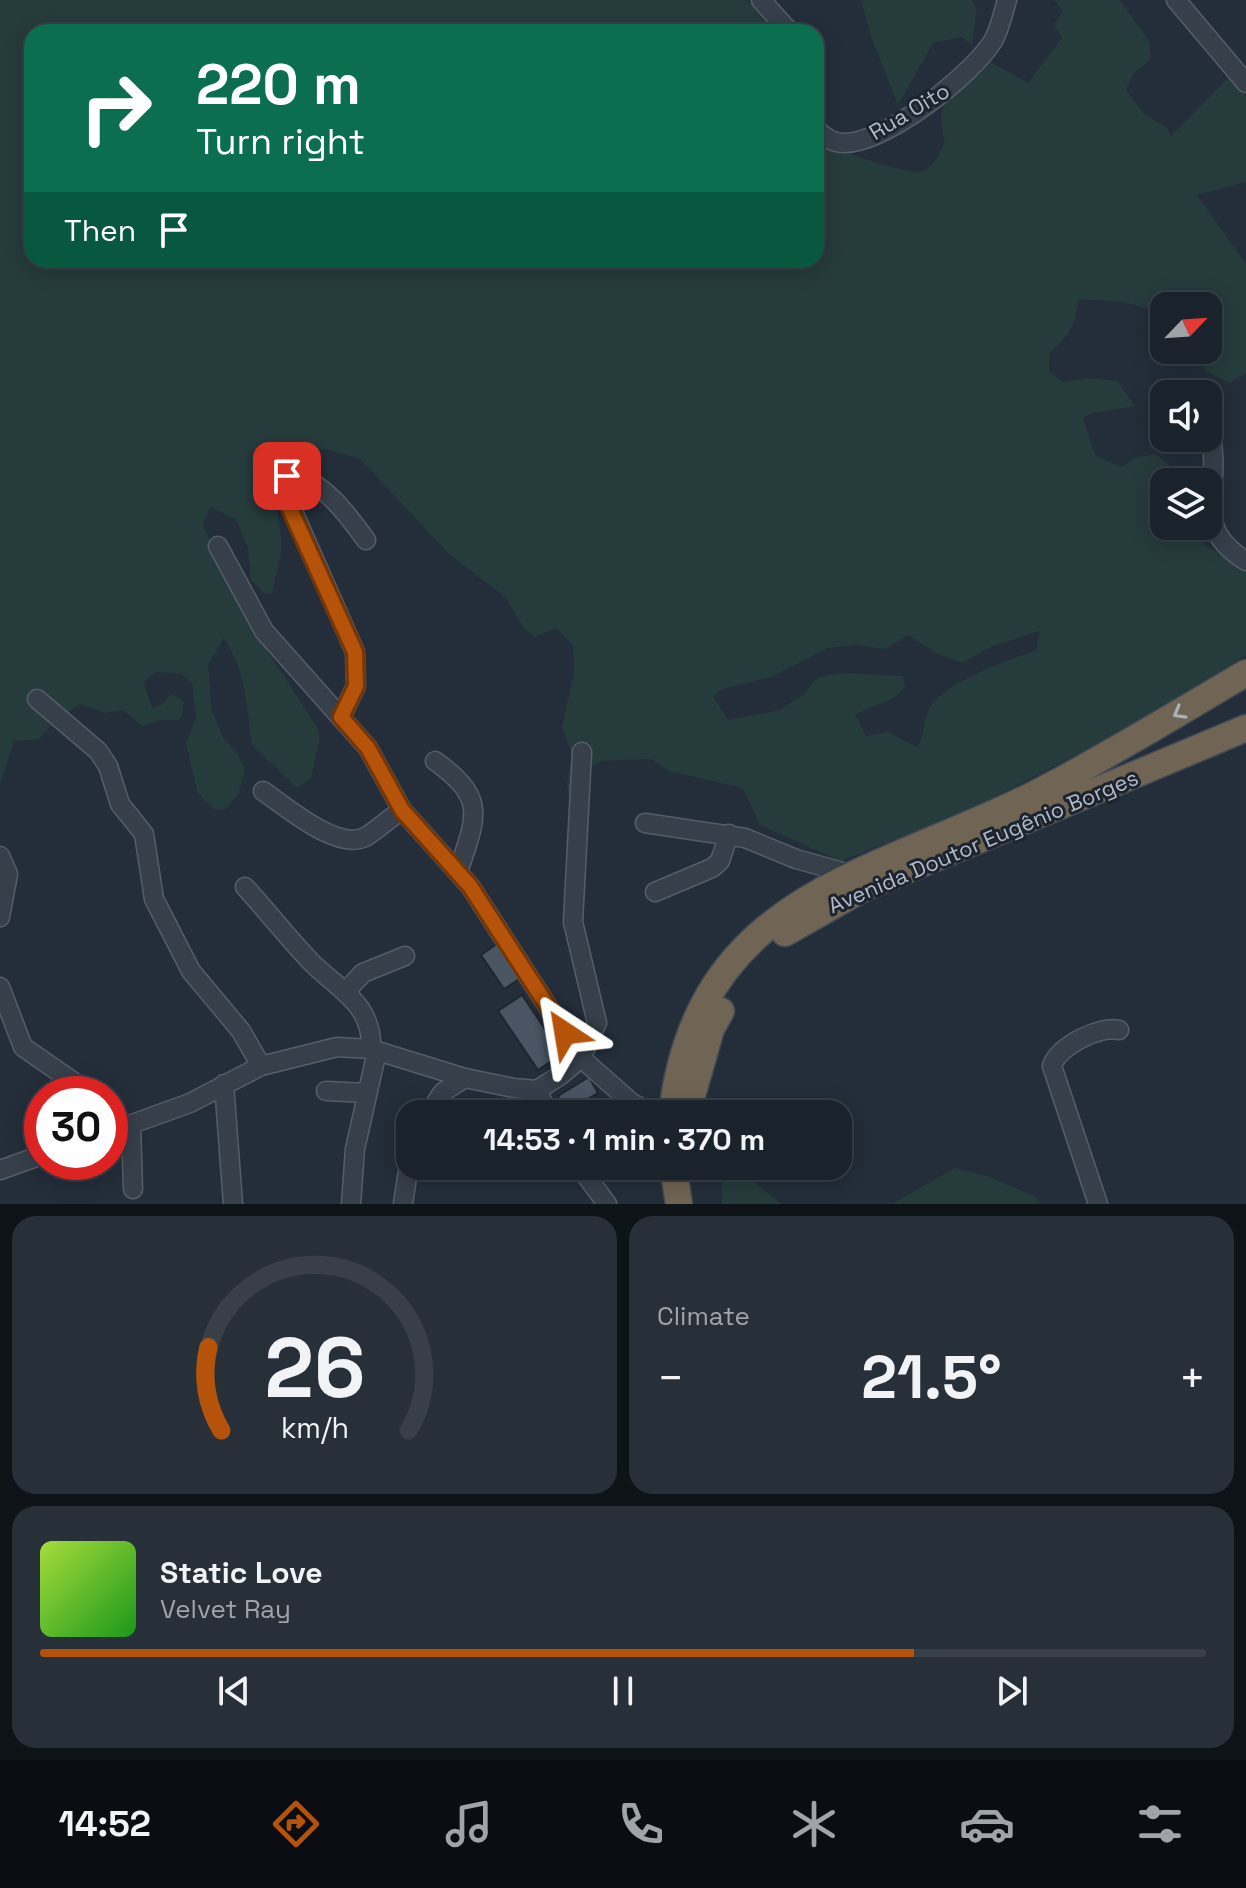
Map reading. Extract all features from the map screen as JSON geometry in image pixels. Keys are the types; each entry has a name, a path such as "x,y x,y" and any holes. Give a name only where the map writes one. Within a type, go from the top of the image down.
{"highway":[{"name":"Avenida Doutor Eugênio Borges","path":"675,1100 685,1046 736,954 770,923 850,874 1034,794 1246,673"},
{"name":"Avenida Doutor Eugênio Borges","path":"690,1100 711,1029 724,1005 760,952 788,930 864,888 1246,728"},
{"path":"675,1180 679,1204"},
{"path":"692,1180 696,1204"}],"street":[{"path":"761,0 783,24"},
{"name":"Rua Oito","path":"824,134 839,143 852,142 904,119 957,81 993,41 1007,0"},
{"path":"1176,0 1246,83"},
{"path":"1213,452 1215,467 1210,514 1213,529 1221,541 1246,561"},
{"path":"341,717 356,686 355,652 280,482 295,474 307,479 338,501 366,540"},
{"path":"218,546 264,631 368,748 402,810 458,872 581,1058 629,1100"},
{"path":"37,699 98,751 108,766 120,804 144,834 154,899 191,971 241,1031 261,1066"},
{"path":"128,1127 190,1103 261,1066 315,1050 374,1050 465,1078 537,1090 581,1058 597,1023 573,922 582,752"},
{"path":"435,761 462,781 471,799 474,823 458,872"},
{"path":"263,791 337,838 364,838 402,810"},
{"path":"645,823 682,831 729,834 850,874"},
{"path":"655,892 712,868 720,861 729,834"},
{"path":"0,856 8,874 0,917"},
{"path":"245,887 311,962 347,990 369,1023 374,1050 355,1149 351,1204"},
{"path":"347,990 363,973 405,956"},
{"path":"0,987 23,1047 65,1076"},
{"path":"1098,1204 1052,1066 1062,1050 1107,1029 1119,1030"},
{"path":"438,1100 443,1092 465,1078"},
{"path":"224,1084 233,1204"},
{"path":"537,1090 542,1100"},
{"path":"326,1091 367,1093"},
{"path":"131,1126 133,1189"},
{"path":"0,1170 24,1161"},
{"path":"403,1204 407,1180"},
{"path":"589,1180 607,1204"}],"green space":[{"path":"0,0 746,0 761,10 769,24 24,24 24,268 824,268 824,143 902,170 927,169 937,158 945,141 941,125 945,103 987,60 1028,83 1062,38 1054,24 1063,11 1054,0 1120,0 1149,41 1151,59 1134,73 1126,90 1143,113 1167,128 1171,136 1229,77 1246,96 1246,182 1197,195 1246,264 1246,373 1229,383 1206,371 1200,364 1222,364 1222,292 1150,292 1150,310 1124,302 1079,299 1070,329 1049,353 1049,371 1063,382 1090,378 1117,381 1135,406 1092,413 1083,418 1095,455 1121,467 1138,457 1156,454 1173,468 1150,468 1150,540 1202,540 1205,546 1246,568 1246,655 1133,725 968,811 841,861 760,825 743,788 669,771 651,759 601,761 581,770 571,807 567,785 572,755 562,726 574,674 573,645 556,628 535,637 524,628 505,597 449,554 360,459 327,449 285,448 272,483 281,545 272,593 265,594 251,580 248,548 236,519 210,507 203,525 251,626 317,727 320,738 311,778 297,788 252,745 241,677 224,638 208,665 212,711 223,738 238,754 245,769 238,795 224,810 213,809 198,793 186,744 196,717 192,683 182,674 156,672 144,682 152,708 160,706 171,694 184,701 182,716 178,720 160,720 143,726 123,710 105,713 80,704 56,720 39,739 14,741 0,785","holes":["1040,631 1036,650 976,674 935,701 928,711 917,747 888,732 866,736 855,714 894,698 905,687 903,676 841,673 818,677 805,693 780,710 728,720 713,696 723,689 771,677 828,648 855,645 886,649 908,635 936,653 963,663 992,646"]},
{"path":"861,0 972,0 977,10 972,44 961,37 933,43 898,105 871,37"},
{"path":"955,1168 990,1177 1037,1198 1040,1204 892,1204"},
{"path":"722,1180 750,1180 782,1204 722,1204"}],"building":[{"path":"498,943 521,978 504,989 481,955"},
{"path":"522,995 562,1054 538,1070 498,1011"},
{"path":"589,1077 598,1093 586,1100 560,1100 558,1096"}],"route":[{"path":"287,476 280,482 281,489 328,585 355,652 358,670 356,686 341,717 368,748 402,810 470,886 565,1033"}]}
